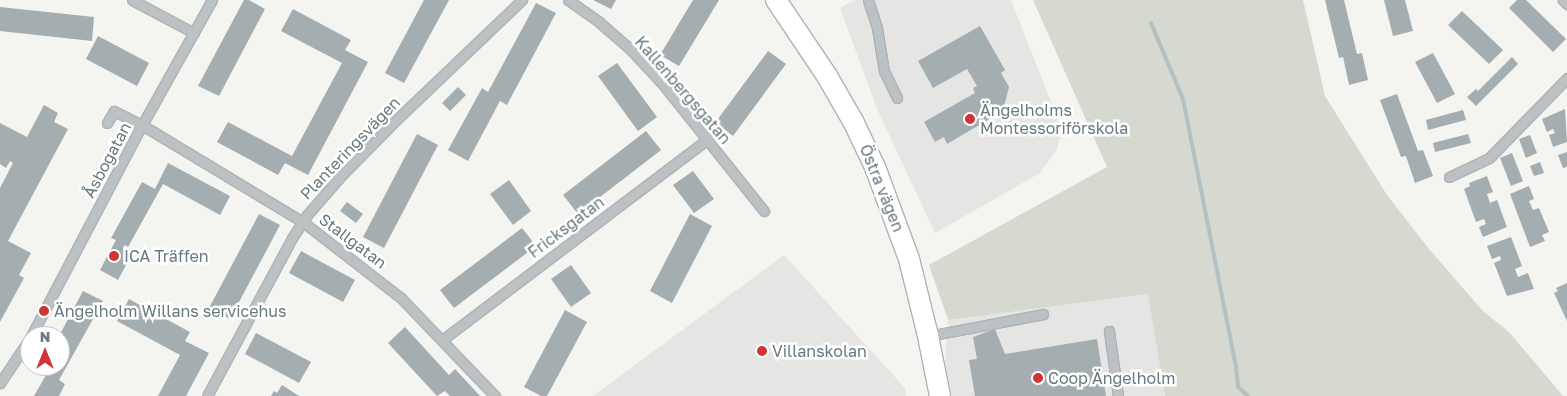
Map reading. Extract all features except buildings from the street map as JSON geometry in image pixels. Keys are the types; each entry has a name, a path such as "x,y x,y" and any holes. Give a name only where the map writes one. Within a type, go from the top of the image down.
{"main road":[{"name":"Östra vägen","path":"782,2 854,122 875,167 909,260 928,336 940,396"}],"street":[{"path":"132,0 194,34"},
{"name":"Åsbogatan","path":"36,326 142,125 212,0"},
{"name":"Planteringsvägen","path":"207,396 292,238 303,222 345,171 522,0"},
{"name":"Kallenbergsgatan","path":"568,0 630,49 708,139 764,211"},
{"path":"868,0 877,28 884,71 897,98"},
{"path":"1562,0 1567,4"},
{"path":"1449,177 1489,158 1567,78"},
{"name":"Stallgatan","path":"107,122 114,111 142,125 303,222 387,286 495,396"},
{"name":"Fricksgatan","path":"442,340 708,139"},
{"path":"928,336 1043,314"},
{"path":"1109,331 1118,396"},
{"name":"Åsbogatan","path":"0,383 20,352"}],"shaded area":[{"name":"Ängelholms Montessoriförskola","path":"855,0 1011,0 1062,130 1057,149 1040,173 935,233 877,109 840,8"},
{"path":"1033,0 1303,0 1325,96 1387,195 1429,249 1483,311 1509,332 1563,396 1165,396 1148,294 948,320 929,265 1107,167"},
{"name":"Villanskolan","path":"784,255 905,388 906,396 593,396"},
{"path":"1149,294 1165,396 950,396 945,367 948,320"}],"waterway":[{"path":"1151,23 1183,99 1236,367 1238,387 1248,396"}],"place":[{"name":"Ängelholms Montessoriförskola","path":"970,119"},
{"name":"ICA Träffen","path":"114,256"},
{"name":"Ängelholm Willans servicehus","path":"44,311"},
{"name":"Villanskolan","path":"762,351"},
{"name":"Coop Ängelholm","path":"1038,378"}]}
